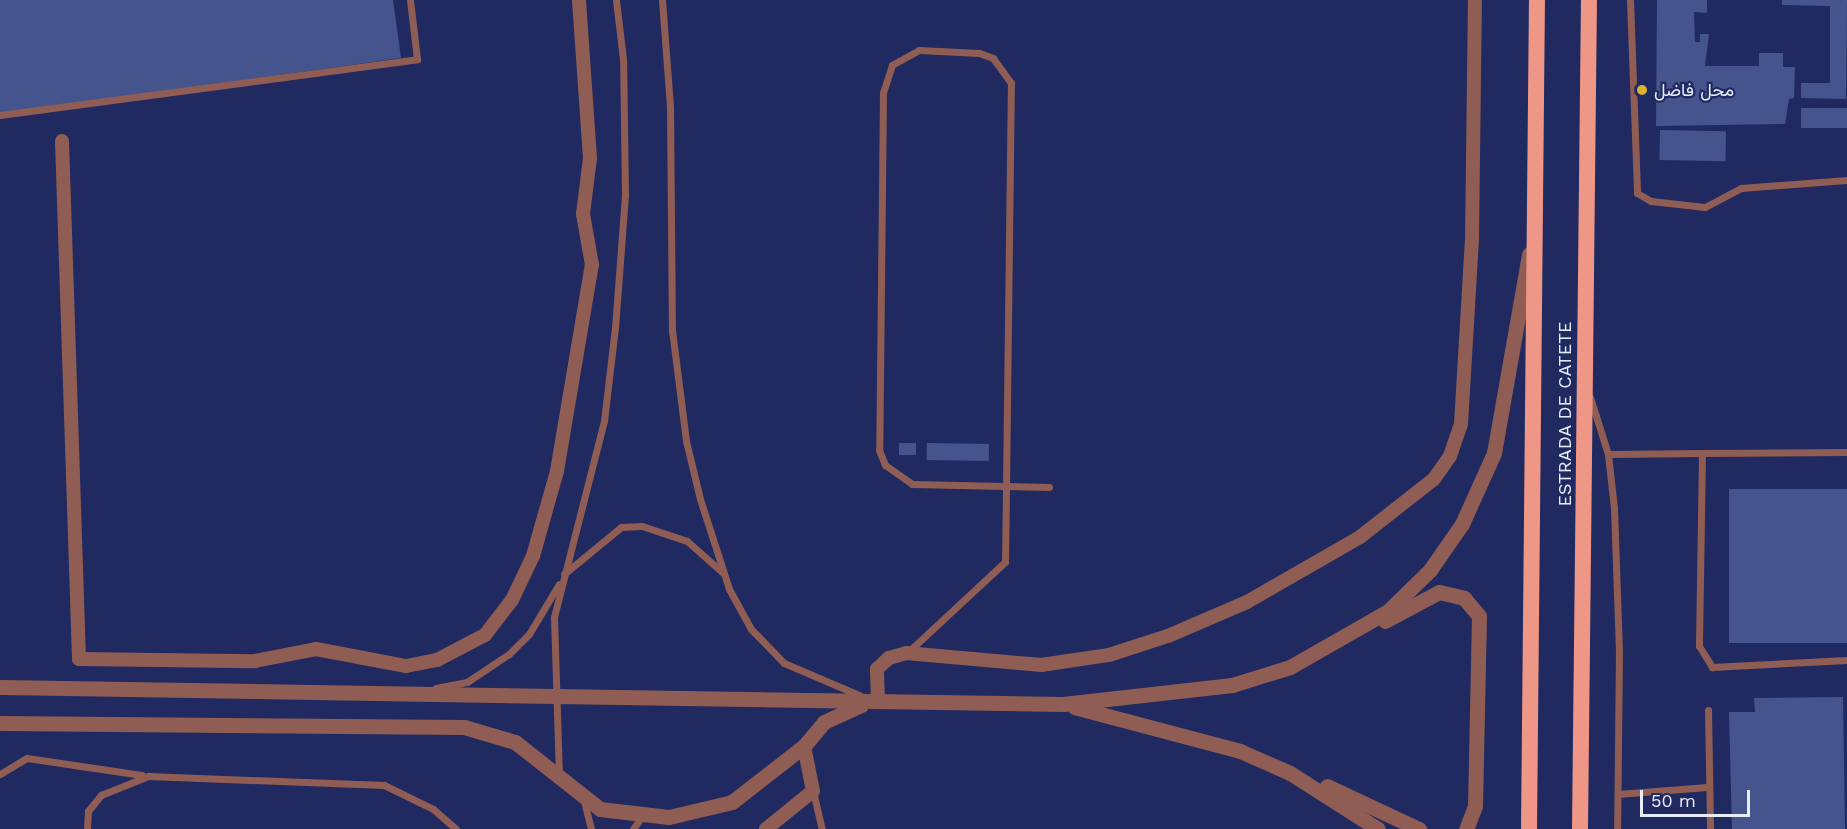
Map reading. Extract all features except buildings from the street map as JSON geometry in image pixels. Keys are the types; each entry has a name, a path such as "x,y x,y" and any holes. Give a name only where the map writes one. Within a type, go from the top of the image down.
{"highway":[{"name":"ESTRADA DE CATETE","path":"1529,829 1537,0"},
{"name":"ESTRADA DE CATETE","path":"1580,829 1589,0"}],"street":[{"path":"62,141 79,658 255,661 316,649 406,666 437,660 485,634 512,600 533,556 557,471 592,265 583,214 590,147 579,0"},
{"path":"878,701 877,669 889,658 906,653 1041,665 1108,656 1247,602 1360,537 1434,479 1450,456 1461,424 1472,240 1475,0"},
{"path":"1290,667 1388,611 1430,570 1476,498 1504,413 1536,206"},
{"path":"0,687 555,693 1063,704 1202,690 1290,667 1439,592 1464,598 1479,616 1475,806 1466,829"},
{"path":"0,723 464,727 515,742 559,782 584,801 642,816 701,813 732,802 804,746 824,722 848,708 878,701"},
{"path":"1063,704 1187,734 1290,773 1419,829"},
{"path":"766,829 813,791 804,746"},
{"path":"1290,773 1378,829"}],"lane":[{"path":"0,115 417,59 410,0"},
{"path":"559,782 554,616 604,421 615,328 625,195 623,58 616,0"},
{"path":"662,0 670,107 672,330 686,441 724,574 751,629 784,663 831,687 878,701"},
{"path":"1630,0 1637,192 1651,201 1705,207 1741,188 1847,180"},
{"path":"906,653 1005,562 1006,486 1011,83 993,58 979,53 919,50 892,65 883,93 879,450 885,465 912,484 1006,486 1049,487"},
{"path":"1584,379 1608,454 1619,652 1617,829"},
{"path":"1608,454 1847,452"},
{"path":"1702,453 1699,646 1705,664 1847,660"},
{"path":"415,693 467,682 509,654 543,614 565,573 621,526 642,526 687,541 724,574"},
{"path":"1708,710 1707,787 1710,829"},
{"path":"0,774 27,758 148,776 384,785 434,809 456,829"},
{"path":"87,829 88,811 101,795 148,776"},
{"path":"1618,794 1707,787"},
{"path":"813,791 822,829"},
{"path":"584,801 591,829"},
{"path":"633,829 642,816"}],"place":[{"name":"محل فاضل","path":"1642,90"}]}
